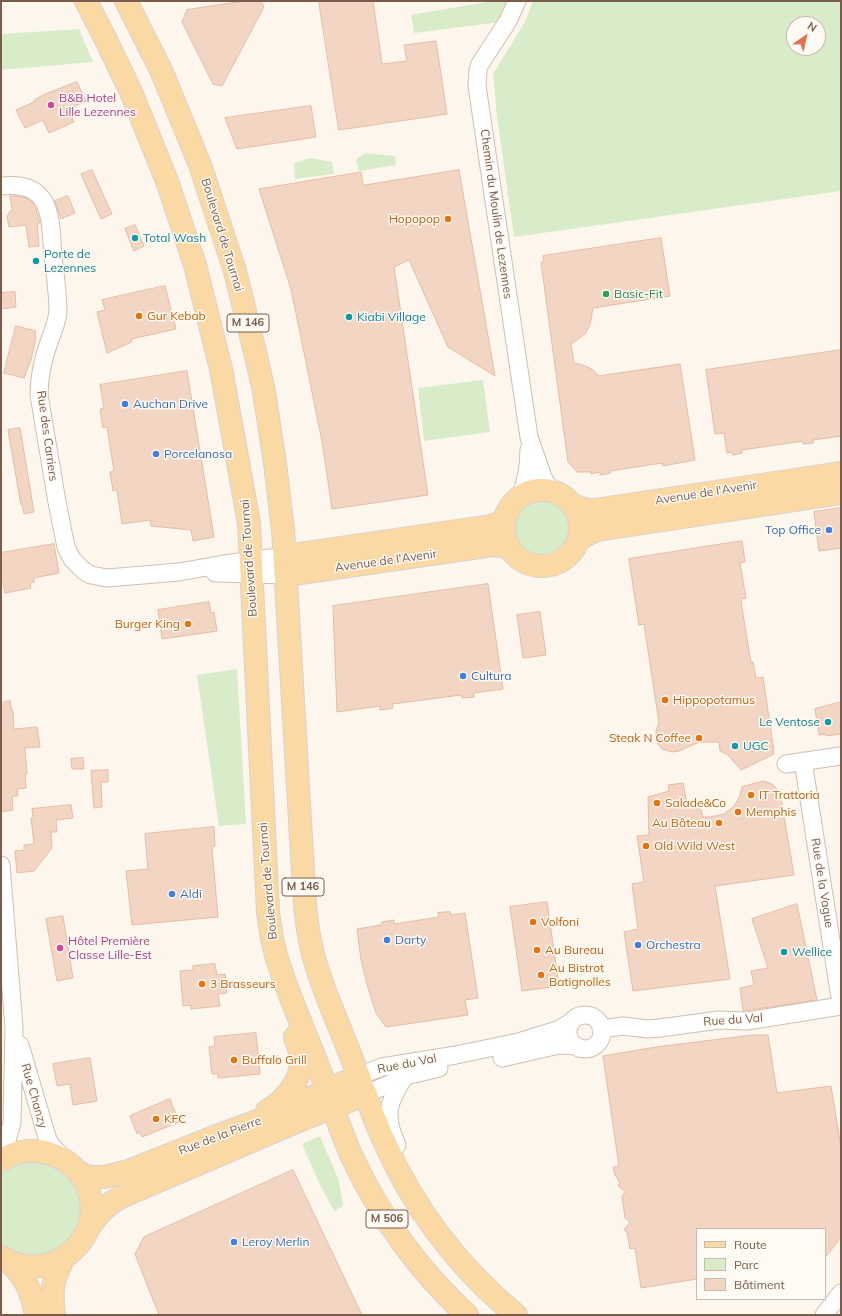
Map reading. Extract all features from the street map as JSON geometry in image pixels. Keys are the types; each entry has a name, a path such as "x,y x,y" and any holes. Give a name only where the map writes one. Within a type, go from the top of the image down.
{"main road":[{"name":"Boulevard de Tournai","path":"86,1 105,38 147,130 167,181 195,265 213,332 225,389 247,513 268,916 272,939 280,968 353,1160 382,1212 400,1238 427,1274 467,1315"},
{"name":"Boulevard de Tournai","path":"126,1 161,70 203,172 235,271 264,392 275,463 286,566 304,889 306,918 311,946 318,969 383,1140 401,1177 421,1210 446,1244 479,1281 516,1315"},
{"name":"Avenue de l'Avenir","path":"564,499 587,510 595,510 841,473"},
{"path":"537,491 545,491 564,499 576,512 580,522 580,533 573,550 566,558 555,564 547,566 534,565 517,556 509,547 505,532 506,518 511,507 526,494 537,491"},
{"name":"Avenue de l'Avenir","path":"578,540 596,530 841,493"},
{"name":"Avenue de l'Avenir","path":"286,566 491,526 506,518"},
{"name":"Avenue de l'Avenir","path":"286,566 493,545 509,547"},
{"name":"M 146","path":"222,1134 260,1115 276,1105 291,1089 300,1070 300,1051 278,988 272,939"},
{"name":"Rue de la Pierre","path":"64,1258 77,1247 97,1215 104,1208 121,1197 329,1099 362,1085"},
{"name":"Rue de la Pierre","path":"1,1160 15,1154 32,1151 49,1153 85,1176 93,1178 104,1177 129,1171 271,1116 329,1099"},
{"path":"71,1166 86,1186 91,1202 91,1213 88,1229"},
{"path":"5,1259 26,1266 37,1267 48,1265 64,1258"},
{"path":"54,1315 52,1290 56,1274 64,1258"},
{"path":"5,1259 19,1271 27,1284 36,1315"}],"street":[{"name":"Chemin du Moulin de Lezennes","path":"516,1 508,21 483,57 477,77 529,437 546,483 564,499"},
{"name":"Rue des Carriers","path":"1,186 22,186 34,192 43,201 50,217 58,320 43,362 39,395 66,547 77,565 84,571 107,578 179,572 224,564 251,568 286,566"},
{"name":"Chemin du Moulin de Lezennes","path":"519,499 527,476 529,437"},
{"path":"786,764 841,756"},
{"name":"Rue de la Vague","path":"803,761 841,1005"},
{"name":"Rue Chanzy","path":"1,865 14,1026 12,1123 1,1154"},
{"name":"Rue du Val","path":"601,1029 623,1026 648,1029 719,1020 747,1021 841,1005"},
{"path":"580,1016 589,1016 597,1020 601,1029 601,1036 591,1047 584,1048 577,1046 573,1044 569,1038 568,1028 571,1022 580,1016"},
{"name":"Rue du Val","path":"362,1085 382,1067 456,1055 518,1042 560,1029 571,1022"},
{"name":"Rue Chanzy","path":"14,1026 46,1137 51,1145 71,1166"},
{"name":"Rue du Val","path":"362,1085 404,1078 427,1071 511,1056 553,1046 577,1046"},
{"name":"M 506","path":"404,1078 395,1092 390,1107 388,1118 390,1132 446,1244"},
{"path":"824,1315 841,1293"},
{"path":"832,1315 841,1303"}],"green space":[{"path":"493,1 509,1 500,22 414,33 411,15"},
{"path":"533,1 841,1 841,191 514,237 497,117 493,74 525,22"},
{"path":"79,29 93,62 1,70 1,34"},
{"path":"365,153 395,156 396,165 359,171 356,160"},
{"path":"311,158 332,162 334,174 295,179 294,163"},
{"path":"483,380 490,432 424,441 418,388"},
{"path":"543,497 555,500 565,506 571,516 574,528 571,540 565,550 555,556 543,559 531,556 521,550 515,540 512,528 515,516 521,506 531,500"},
{"path":"237,669 246,824 219,826 197,675"},
{"path":"320,1136 339,1181 343,1206 334,1211 321,1187 302,1144"},
{"path":"33,1161 49,1164 63,1171 74,1183 80,1198 80,1222 63,1248 33,1259 1,1247 1,1173 17,1164"}],"building":[{"path":"244,1 261,1 264,7 222,86 213,84 182,22 187,10"},
{"path":"319,1 373,1 382,64 407,61 404,45 436,41 447,114 339,130"},
{"name":"B&B Hotel Lille Lezennes","path":"77,82 86,101 68,109 74,122 49,133 43,120 25,128 16,110 34,102 34,100 43,95"},
{"path":"311,106 316,137 237,149 225,118"},
{"path":"92,170 112,214 101,219 81,174"},
{"name":"Kiabi Village","path":"459,170 495,376 448,347 409,260 394,267 428,495 332,509 322,441 291,289 259,189 361,172 363,185"},
{"path":"10,196 26,198 32,202 36,209 40,223 37,223 39,246 29,247 26,225 9,227 7,216 12,209"},
{"path":"68,196 75,213 61,219 55,201"},
{"name":"Total Wash","path":"135,225 144,246 134,251 125,229"},
{"path":"661,238 670,296 593,308 590,325 585,334 571,344 574,363 592,369 599,376 680,364 695,460 663,466 662,463 610,471 611,473 600,475 600,472 591,474 591,472 577,472 568,462 541,262 544,262 543,256"},
{"name":"Gur Kebab","path":"165,286 176,329 131,339 132,342 107,353 97,312 105,310 102,300"},
{"path":"15,292 16,307 1,309 1,293"},
{"path":"16,326 36,331 31,360 24,378 4,373"},
{"path":"841,350 841,436 813,440 813,443 803,444 803,441 742,450 742,453 733,455 732,452 727,453 724,433 715,434 706,370"},
{"name":"Porcelanosa","path":"187,371 214,537 193,541 191,530 151,526 150,520 122,524 117,490 113,491 110,472 114,471 107,427 103,428 100,409 104,408 100,385"},
{"path":"20,428 34,512 24,514 22,504 21,505 8,430"},
{"name":"Top Office","path":"841,508 841,548 819,551 814,512"},
{"path":"742,541 745,562 740,563 746,598 741,599 742,608 751,663 753,662 756,678 763,677 774,754 741,770 728,755 720,751 719,742 697,743 679,751 672,752 662,749 656,741 656,730 659,723 644,624 639,625 629,559"},
{"path":"54,544 59,573 34,578 34,582 30,583 31,588 5,593 3,583 1,583 1,553"},
{"path":"488,584 503,689 474,693 474,697 462,698 461,695 392,704 393,708 380,710 380,706 337,712 333,606"},
{"name":"Burger King","path":"209,602 211,613 214,612 217,631 162,639 158,610"},
{"path":"540,612 546,655 523,658 517,615"},
{"path":"10,701 13,711 14,729 37,727 40,747 25,748 27,774 25,774 26,788 17,789 18,796 12,796 13,810 1,812 1,703"},
{"name":"Le Ventose","path":"841,702 841,734 826,736 825,734 819,735 815,709"},
{"path":"83,758 84,769 72,769 71,759"},
{"path":"108,770 108,782 101,782 102,807 94,808 91,771"},
{"path":"764,781 772,784 777,789 781,798 794,875 715,886 730,979 633,991 624,932 638,929 632,884 644,882 637,836 649,835 648,797 669,791 668,785 683,783 686,799 692,805 701,810 703,817 710,817 724,814 734,806 740,796 742,787"},
{"path":"71,805 73,818 56,820 57,832 51,832 52,848 34,871 17,873 15,851 24,850 24,845 34,844 31,818 33,817 32,809"},
{"name":"Aldi","path":"214,827 215,846 212,847 212,849 218,917 132,925 126,871 148,869 145,834"},
{"path":"547,902 559,986 522,991 510,907"},
{"name":"Wellice","path":"797,904 817,1000 743,1011 740,988 754,985 751,971 768,968 752,919"},
{"path":"450,912 451,915 465,913 478,998 465,1000 468,1015 386,1027 376,1013 368,988 361,960 357,929 382,925 382,922 394,920 394,924 439,917 438,913"},
{"name":"Hôtel Première Classe Lille-Est","path":"63,916 73,978 57,981 46,919"},
{"name":"3 Brasseurs","path":"215,964 217,975 225,974 227,993 218,994 220,1006 191,1009 191,1005 183,1006 180,971 193,970 193,966"},
{"name":"Buffalo Grill","path":"256,1033 260,1074 218,1078 218,1074 212,1074 209,1047 215,1046 214,1037"},
{"path":"753,1035 768,1035 777,1093 831,1086 841,1147 841,1237 826,1257 826,1228 696,1228 696,1279 641,1288 635,1248 630,1249 627,1232 624,1230 630,1222 625,1218 622,1196 625,1192 618,1186 620,1183 615,1175 613,1167 619,1166 603,1056 656,1047"},
{"path":"90,1058 97,1101 73,1105 70,1084 57,1086 53,1064"},
{"name":"KFC","path":"170,1099 179,1122 142,1137 140,1132 137,1134 130,1116"},
{"name":"Leroy Merlin","path":"293,1170 362,1315 159,1315 135,1254 144,1237"}],"place":[{"name":"B&B Hotel Lille Lezennes","path":"51,105"},
{"name":"Hopopop","path":"448,219"},
{"name":"Total Wash","path":"135,238"},
{"name":"Porte de Lezennes","path":"36,261"},
{"name":"Basic-Fit","path":"606,294"},
{"name":"Gur Kebab","path":"139,316"},
{"name":"Kiabi Village","path":"349,317"},
{"name":"Auchan Drive","path":"125,404"},
{"name":"Porcelanosa","path":"156,454"},
{"name":"Top Office","path":"829,530"},
{"name":"Burger King","path":"188,624"},
{"name":"Cultura","path":"463,676"},
{"name":"Hippopotamus","path":"665,700"},
{"name":"Le Ventose","path":"828,722"},
{"name":"Steak N Coffee","path":"699,738"},
{"name":"UGC","path":"735,746"},
{"name":"IT Trattoria","path":"751,795"},
{"name":"Salade&Co","path":"657,803"},
{"name":"Memphis","path":"738,812"},
{"name":"Au Bâteau","path":"719,823"},
{"name":"Old Wild West","path":"646,846"},
{"name":"Aldi","path":"172,894"},
{"name":"Volfoni","path":"533,922"},
{"name":"Darty","path":"387,940"},
{"name":"Orchestra","path":"638,945"},
{"name":"Hôtel Première Classe Lille-Est","path":"60,948"},
{"name":"Au Bureau","path":"537,950"},
{"name":"Wellice","path":"784,952"},
{"name":"Au Bistrot Batignolles","path":"541,975"},
{"name":"3 Brasseurs","path":"202,984"},
{"name":"Buffalo Grill","path":"234,1060"},
{"name":"KFC","path":"156,1119"},
{"name":"Leroy Merlin","path":"234,1242"}]}
